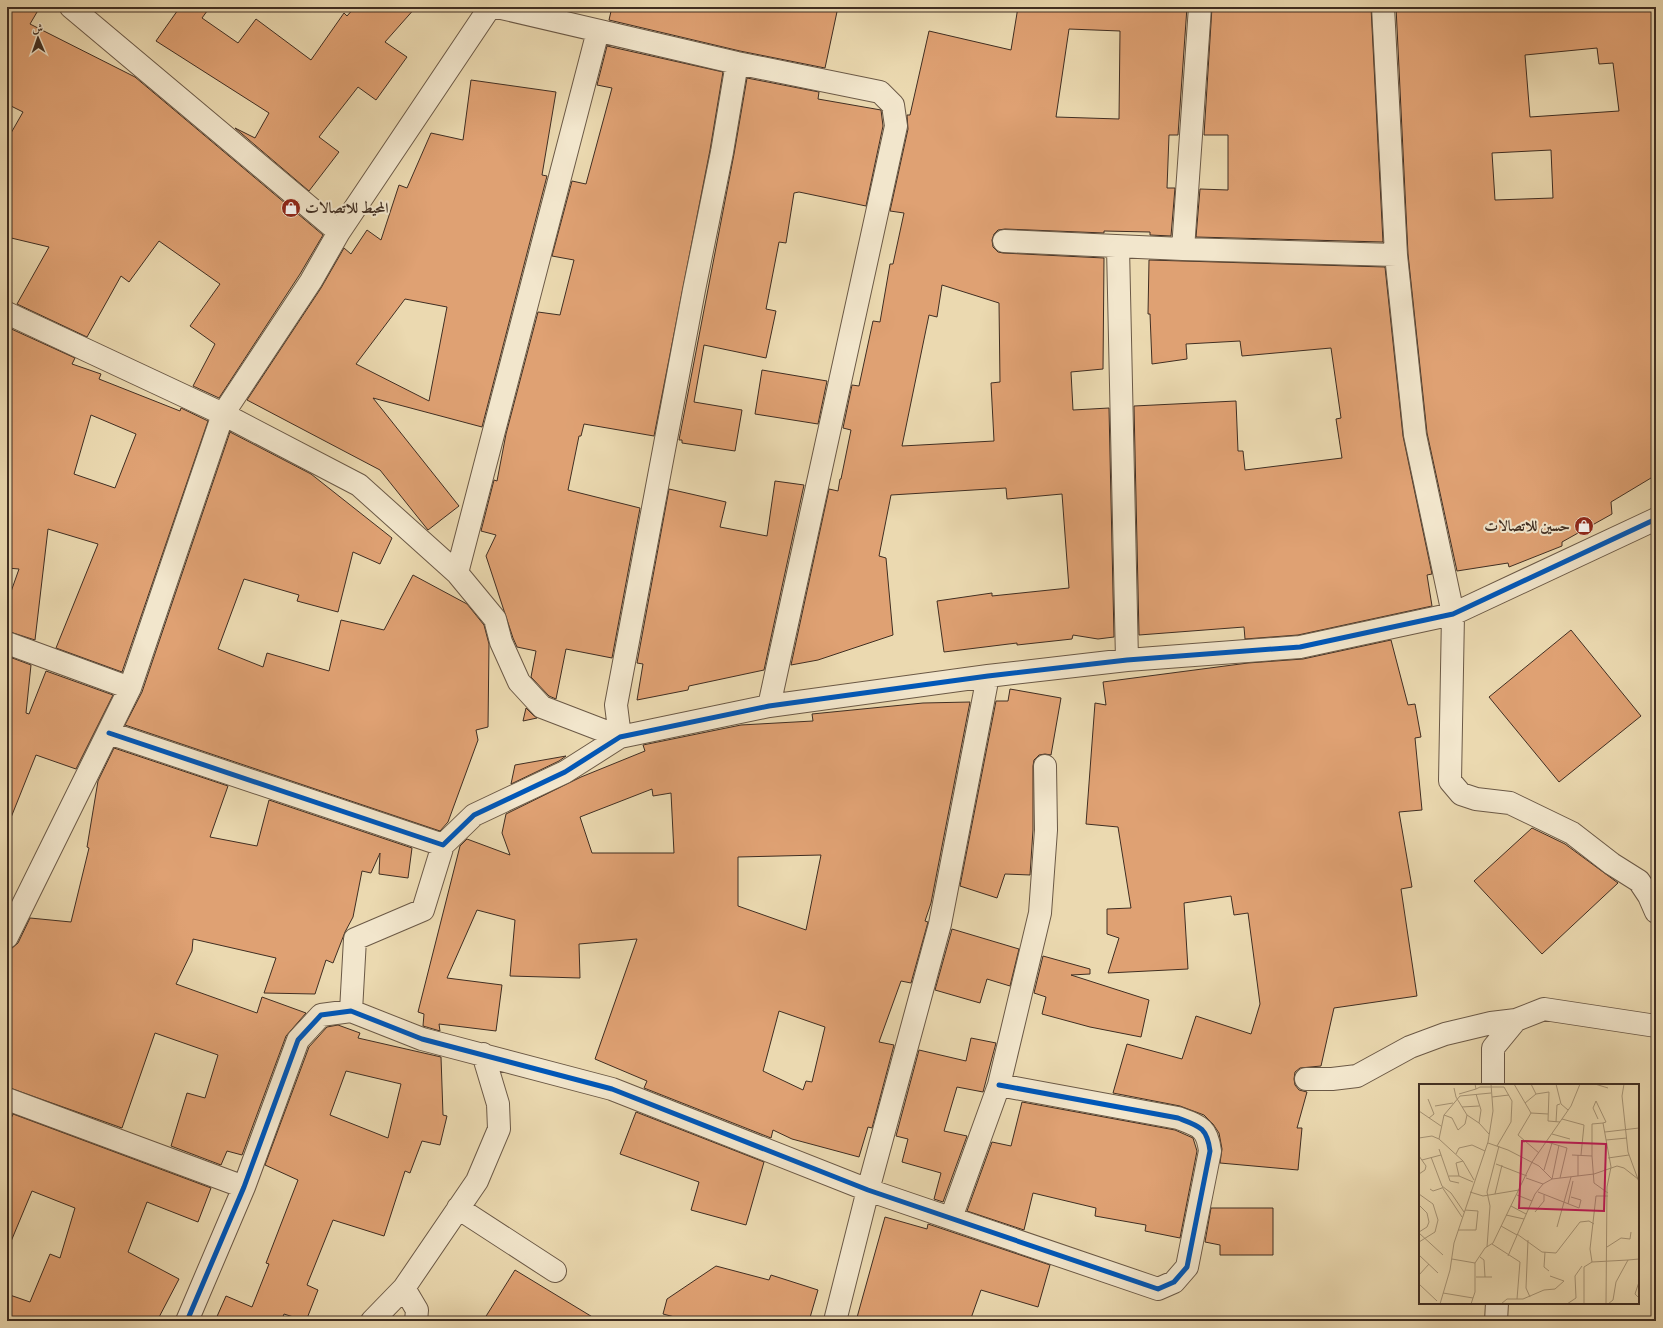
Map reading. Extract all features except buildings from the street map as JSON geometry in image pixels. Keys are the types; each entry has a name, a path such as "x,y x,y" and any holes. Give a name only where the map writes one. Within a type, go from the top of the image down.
{"street":[{"path":"71,7 339,232"},
{"path":"7,937 130,688 223,414 311,280 339,232 490,7"},
{"path":"497,7 737,63 880,92 893,105 896,126 769,706"},
{"path":"1183,249 1200,7"},
{"path":"1383,7 1396,255 1415,435 1453,614 1450,781 1461,794 1476,799 1510,803 1572,833 1612,864 1638,881 1649,896 1656,912"},
{"path":"457,573 598,31"},
{"path":"620,738 616,705 694,290 722,152 737,63"},
{"path":"1004,241 1118,247 1396,255"},
{"path":"1118,247 1127,660"},
{"path":"7,313 223,414 359,485 457,573 495,619 501,642 519,682 542,707 620,738"},
{"path":"351,1011 355,939 423,910 443,845 474,815 565,772 620,738 769,706 988,676 1127,660 1300,647 1453,614 1656,520"},
{"path":"7,643 130,688"},
{"path":"835,1321 868,1190 940,924 988,676"},
{"path":"109,733 443,845"},
{"path":"951,1218 999,1085 1040,913 1046,836 1045,766"},
{"path":"1306,1079 1332,1079 1357,1076 1410,1047 1445,1034 1491,1023 1516,1020 1544,1008 1656,1026"},
{"path":"187,1321 244,1186 298,1040 321,1015 351,1011 422,1039 612,1089 868,1190 1158,1289 1174,1282 1187,1267 1210,1151 1208,1137 1200,1127 1178,1118 999,1085"},
{"path":"1494,1084 1493,1048 1516,1020"},
{"path":"372,1321 404,1288 477,1181 499,1129 498,1104 483,1054"},
{"path":"7,1099 244,1186"},
{"path":"458,1208 555,1271"},
{"path":"404,1288 417,1310 416,1321"},
{"path":"1496,1321 1497,1304"}],"cycle path":[{"path":"109,733 443,845 474,815 565,772 620,737 769,706 988,676 1127,660 1300,647 1453,614 1656,519"},
{"path":"187,1321 244,1187 298,1040 321,1015 351,1011 422,1039 612,1089 868,1190 1158,1289 1174,1282 1187,1267 1210,1151 1207,1137 1201,1128 1178,1118 999,1085"}],"place":[{"name":"المحيط للاتصالات","path":"291,208"},
{"name":"حسين للاتصالات","path":"1584,526"}]}
